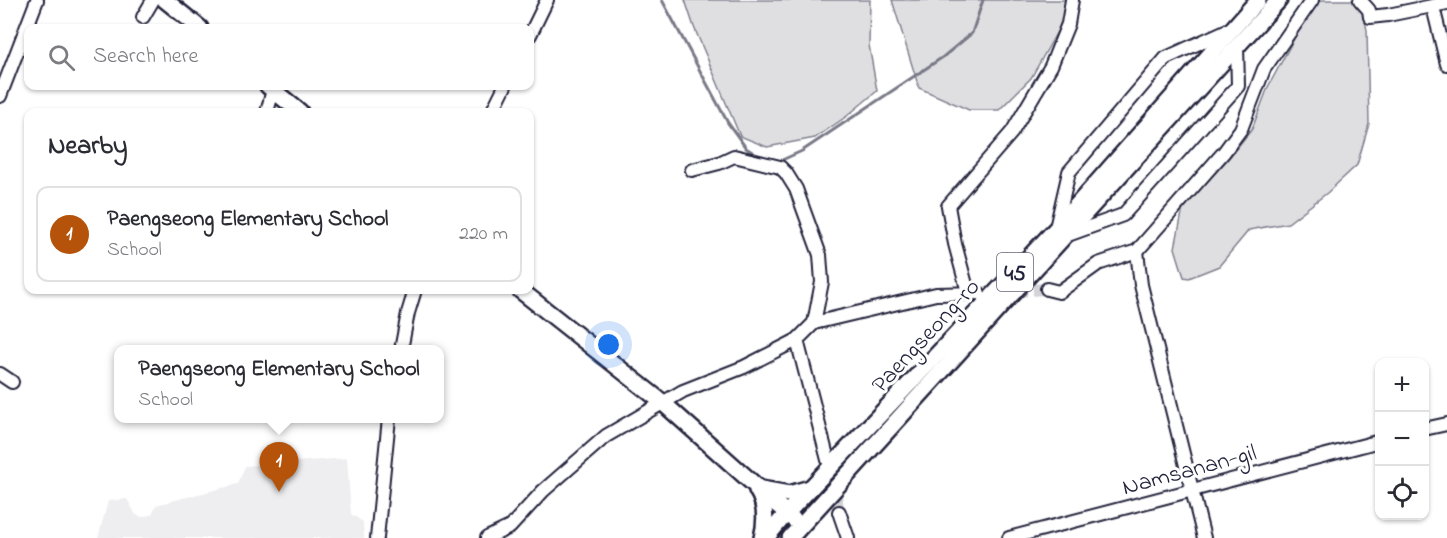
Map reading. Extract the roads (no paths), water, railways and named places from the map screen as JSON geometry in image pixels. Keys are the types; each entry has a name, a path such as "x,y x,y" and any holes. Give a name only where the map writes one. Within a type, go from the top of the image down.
{"main road":[{"path":"165,0 195,24"},
{"name":"Paengseong-ro","path":"795,532 1060,233 1258,0"},
{"name":"Paengseong-ro","path":"764,538 1060,233 1279,0"},
{"path":"272,90 295,108"},
{"path":"525,294 662,402 786,514 795,532"},
{"path":"755,487 783,494 811,488"},
{"path":"755,487 763,503 764,538"}],"street":[{"path":"28,24 37,0"},
{"path":"143,17 153,0"},
{"path":"534,27 547,0"},
{"path":"487,538 510,527 543,491 606,436 683,391 744,367 797,340 814,323 936,294 974,292 955,244 948,206 1012,132 1051,66 1068,24 1072,0"},
{"path":"1047,289 1059,292 1098,264 1137,251 1224,152 1241,129 1264,69 1312,0"},
{"path":"1360,0 1369,10 1370,16 1388,15 1447,3"},
{"path":"1432,7 1447,64"},
{"path":"1233,27 1166,58 1069,172 1060,233 1124,215 1238,86 1238,45"},
{"path":"0,96 24,34"},
{"path":"268,108 270,90"},
{"path":"494,108 503,90"},
{"path":"692,170 719,163 734,156 780,167 786,173 796,189 820,255 822,282 814,323"},
{"path":"1137,251 1141,285 1204,538"},
{"path":"402,345 414,294"},
{"path":"797,340 828,460"},
{"path":"0,374 12,382"},
{"path":"377,538 388,423"},
{"path":"1429,428 1447,424"},
{"name":"Namsanan-gil","path":"1009,538 1375,442"},
{"path":"839,512 848,538"}],"waterway":[{"path":"662,0 728,123 746,148 760,157"},
{"path":"782,160 802,151 943,57 972,33 983,0"}],"tunnel":[{"path":"979,293 1047,289"},
{"path":"829,461 839,512"}],"place":[{"name":"Paengseong Elementary School","path":"279,492"}]}
